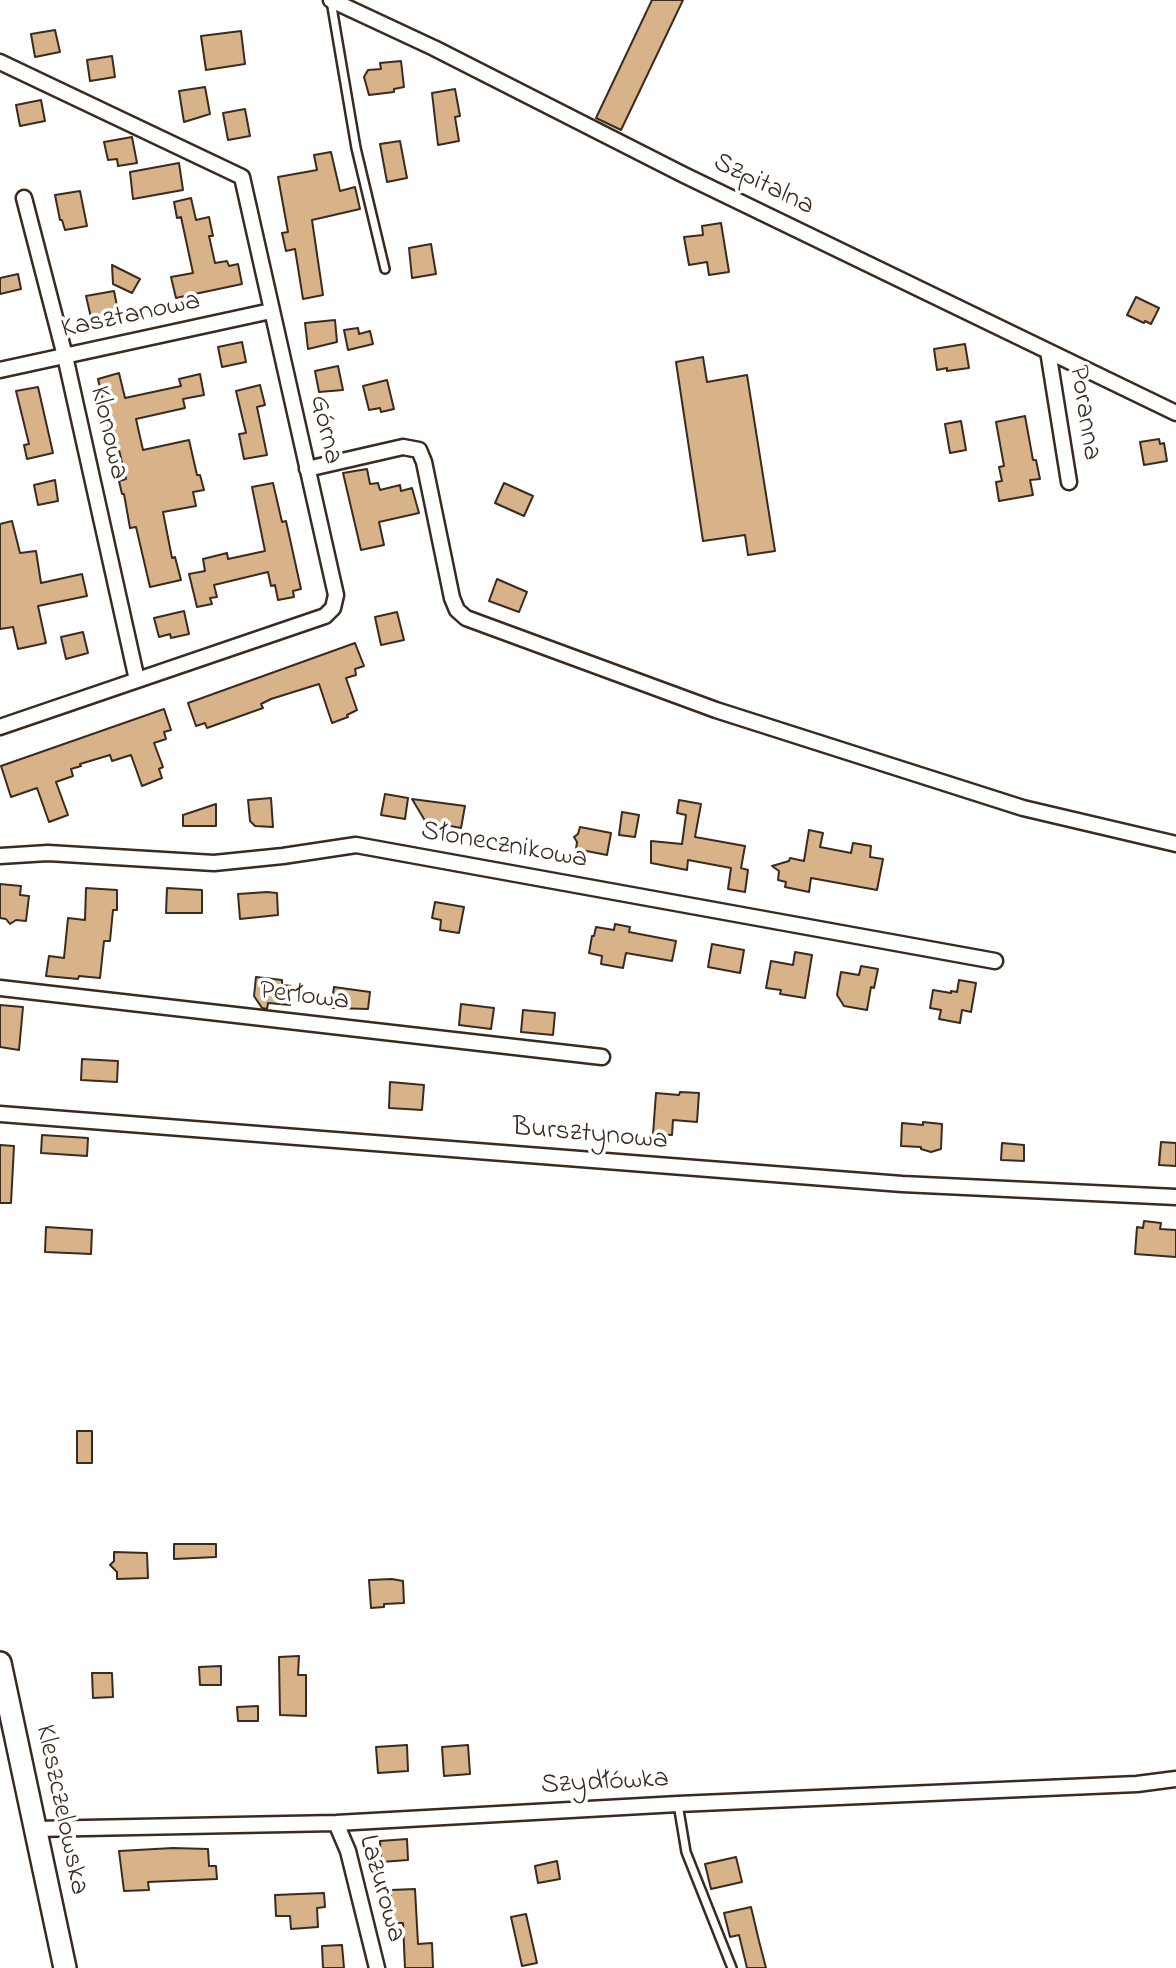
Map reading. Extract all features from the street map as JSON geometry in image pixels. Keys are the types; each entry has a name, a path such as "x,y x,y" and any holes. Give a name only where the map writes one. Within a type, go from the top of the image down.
{"main road":[{"name":"Kleszczelowska","path":"0,1663 65,1968"}],"street":[{"name":"Szpitalna","path":"331,0 434,48 684,175 1176,413"},
{"name":"Górna","path":"0,62 242,177 336,595 333,608 325,616 0,727"},
{"name":"Klonowa","path":"24,198 65,356 137,680"},
{"name":"Kasztanowa","path":"0,369 271,311"},
{"name":"Poranna","path":"1048,351 1069,482"},
{"path":"307,469 403,446 419,450 424,462 452,598 457,610 466,618 716,710 1023,808 1176,844"},
{"name":"Słonecznikowa","path":"0,856 48,853 214,863 356,845 995,961"},
{"name":"Perłowa","path":"0,988 602,1057"},
{"name":"Bursztynowa","path":"0,1114 902,1184 1176,1197"},
{"name":"Szydłówka","path":"35,1829 336,1823 678,1804 1124,1785 1176,1779"},
{"name":"Lazurowa","path":"336,1823 348,1852 377,1968"}],"lane":[{"path":"331,0 356,148 385,269"},
{"path":"678,1804 686,1852 732,1968"}],"building":[{"path":"652,0 683,0 621,130 596,118"},
{"path":"55,30 60,52 35,57 31,34"},
{"path":"241,31 245,64 206,70 201,36"},
{"path":"112,56 115,77 90,81 87,60"},
{"path":"401,61 404,87 394,89 394,92 369,95 364,77 368,70 381,69 380,63"},
{"path":"205,87 210,114 184,122 179,91"},
{"path":"455,89 460,116 455,117 459,141 438,145 432,93"},
{"path":"41,100 45,121 20,126 16,105"},
{"path":"245,109 250,136 228,140 223,113"},
{"path":"132,137 137,163 118,166 117,159 108,160 104,142"},
{"path":"400,141 407,178 387,182 380,144"},
{"path":"331,152 340,191 355,187 360,209 312,220 323,295 303,299 295,249 286,251 282,233 288,232 278,177 317,170 314,155"},
{"path":"179,163 183,190 133,199 130,172"},
{"path":"80,191 87,226 65,230 55,195"},
{"path":"191,198 196,220 209,217 213,236 209,236 215,263 227,261 229,266 238,264 242,284 176,298 171,277 193,273 181,217 177,218 174,202"},
{"path":"721,223 729,272 709,275 707,262 689,265 684,237 703,235 702,226"},
{"path":"431,244 436,274 412,278 409,248"},
{"path":"112,265 140,279 132,293 113,284"},
{"path":"18,274 21,289 0,294 0,278"},
{"path":"114,291 119,316 92,322 86,296"},
{"path":"1136,297 1159,308 1151,324 1127,315"},
{"path":"335,320 337,342 308,349 305,323"},
{"path":"358,328 359,334 370,331 373,344 348,350 344,330"},
{"path":"242,342 246,362 222,367 218,347"},
{"path":"965,344 969,368 937,370 934,349"},
{"path":"703,357 707,382 747,375 775,551 748,555 745,535 703,541 676,362"},
{"path":"338,366 343,390 319,392 315,371"},
{"path":"119,373 125,398 181,386 179,379 200,374 204,395 183,399 185,408 136,419 143,450 189,440 197,475 200,475 204,490 193,492 196,506 163,512 172,558 175,557 181,580 150,587 136,527 130,528 119,481 126,479 119,450 114,451 98,379"},
{"path":"387,380 394,409 381,412 380,408 369,410 363,386"},
{"path":"260,385 265,405 257,407 267,455 244,459 239,434 246,433 236,391"},
{"path":"38,387 53,453 27,459 24,445 29,444 16,391"},
{"path":"1025,416 1033,460 1036,460 1040,479 1030,480 1033,495 999,501 996,482 1002,481 999,467 1004,466 996,422"},
{"path":"961,421 966,450 950,453 945,424"},
{"path":"1159,439 1160,444 1164,443 1167,461 1144,465 1140,442"},
{"path":"367,469 370,484 378,483 380,490 400,485 401,491 412,488 419,513 379,522 384,545 361,550 343,473"},
{"path":"55,480 58,501 38,505 34,485"},
{"path":"273,483 282,522 286,521 301,589 293,591 294,597 278,600 275,585 271,586 268,572 214,585 217,597 210,598 212,604 197,607 189,574 205,571 203,559 227,553 228,559 265,551 252,487"},
{"path":"504,483 533,496 524,516 495,503"},
{"path":"12,521 20,553 36,551 41,583 82,574 87,596 38,606 46,643 18,649 13,627 0,629 0,524"},
{"path":"497,579 527,592 519,612 489,601"},
{"path":"184,611 189,634 171,638 170,634 159,637 154,618"},
{"path":"397,612 404,640 381,645 375,617"},
{"path":"83,632 88,653 66,659 61,637"},
{"path":"355,643 364,666 355,669 356,675 346,678 357,710 347,715 348,717 332,723 319,684 271,699 261,704 263,708 207,728 205,723 196,726 188,703"},
{"path":"164,709 171,730 164,732 166,739 154,743 163,767 159,769 162,778 142,786 131,755 112,761 110,755 80,764 81,766 71,769 73,776 56,782 68,815 49,822 37,788 11,797 1,766"},
{"path":"385,794 408,798 405,819 381,815"},
{"path":"271,798 273,827 255,826 250,821 248,800"},
{"path":"412,799 465,806 461,828 445,825 436,830 430,829"},
{"path":"679,800 701,804 695,837 745,846 741,868 748,870 745,892 728,889 731,868 688,860 687,870 651,863 651,841 682,844 686,815 677,813"},
{"path":"216,804 216,826 183,826 183,815"},
{"path":"622,812 639,815 635,837 619,835"},
{"path":"580,827 611,833 607,855 576,849 577,842 574,837"},
{"path":"809,830 823,833 820,847 851,853 853,843 871,846 870,857 883,859 877,890 811,878 809,892 785,887 786,882 778,880 779,871 772,866 789,861 790,858 804,861"},
{"path":"0,884 21,886 20,895 29,896 26,921 16,920 10,924 6,919 0,918"},
{"path":"86,888 117,890 117,910 113,910 110,941 104,941 100,978 46,976 49,956 64,958 68,918 85,920"},
{"path":"167,888 202,890 202,913 166,913"},
{"path":"277,893 278,915 240,919 238,894"},
{"path":"435,902 464,907 459,933 440,930 441,920 432,918"},
{"path":"615,924 630,927 629,932 676,941 672,961 626,953 623,968 601,964 602,956 589,953 592,936 596,927 614,930"},
{"path":"712,944 744,950 740,973 708,967"},
{"path":"795,952 812,955 805,998 780,994 781,990 766,988 771,961 793,965"},
{"path":"861,966 878,969 867,1010 844,1006 837,995 841,972 859,975"},
{"path":"256,977 282,980 282,985 292,986 290,1005 268,1003 267,1009 262,1008 254,996"},
{"path":"959,980 976,983 971,1012 962,1010 960,1023 939,1019 941,1010 930,1008 933,990 957,992"},
{"path":"334,987 370,992 368,1009 331,1008"},
{"path":"461,1004 494,1008 491,1029 459,1025"},
{"path":"0,1005 23,1007 19,1050 0,1047"},
{"path":"523,1010 555,1013 553,1035 521,1032"},
{"path":"82,1059 118,1061 117,1082 81,1080"},
{"path":"390,1082 424,1085 422,1110 389,1108"},
{"path":"680,1092 699,1093 697,1122 673,1120 672,1135 653,1134 656,1093 679,1095"},
{"path":"923,1122 942,1124 941,1149 931,1152 921,1147 901,1146 902,1123 923,1125"},
{"path":"42,1135 88,1138 87,1156 41,1153"},
{"path":"1161,1142 1176,1143 1176,1166 1159,1165"},
{"path":"1002,1143 1024,1145 1024,1161 1001,1160"},
{"path":"0,1145 14,1146 11,1203 0,1203"},
{"path":"1144,1221 1161,1223 1160,1229 1176,1230 1176,1257 1135,1254 1137,1227 1143,1228"},
{"path":"46,1227 92,1230 91,1254 45,1252"},
{"path":"77,1431 92,1431 92,1463 77,1463"},
{"path":"174,1544 216,1544 216,1557 174,1559"},
{"path":"114,1552 147,1553 148,1578 117,1579 117,1572 110,1565 114,1561"},
{"path":"369,1580 403,1581 404,1603 371,1608"},
{"path":"299,1656 298,1675 306,1675 306,1716 280,1715 279,1657"},
{"path":"221,1666 221,1685 200,1685 199,1667"},
{"path":"92,1673 112,1673 113,1697 93,1698"},
{"path":"258,1706 258,1721 238,1721 237,1707"},
{"path":"407,1745 408,1771 378,1773 376,1747"},
{"path":"468,1745 470,1774 444,1776 442,1747"},
{"path":"407,1839 408,1860 381,1862 380,1841"},
{"path":"208,1849 209,1866 216,1866 217,1879 148,1882 149,1890 124,1891 119,1851"},
{"path":"736,1857 742,1882 711,1889 705,1864"},
{"path":"557,1861 560,1879 538,1883 535,1866"},
{"path":"415,1889 418,1944 432,1943 433,1968 405,1968 403,1923 391,1923 391,1890"},
{"path":"324,1893 325,1907 317,1908 318,1927 291,1929 290,1916 276,1916 275,1895"},
{"path":"751,1907 766,1968 747,1968 739,1935 730,1937 724,1913"},
{"path":"526,1914 537,1963 522,1966 511,1917"},
{"path":"342,1945 344,1968 323,1968 322,1946"}]}
